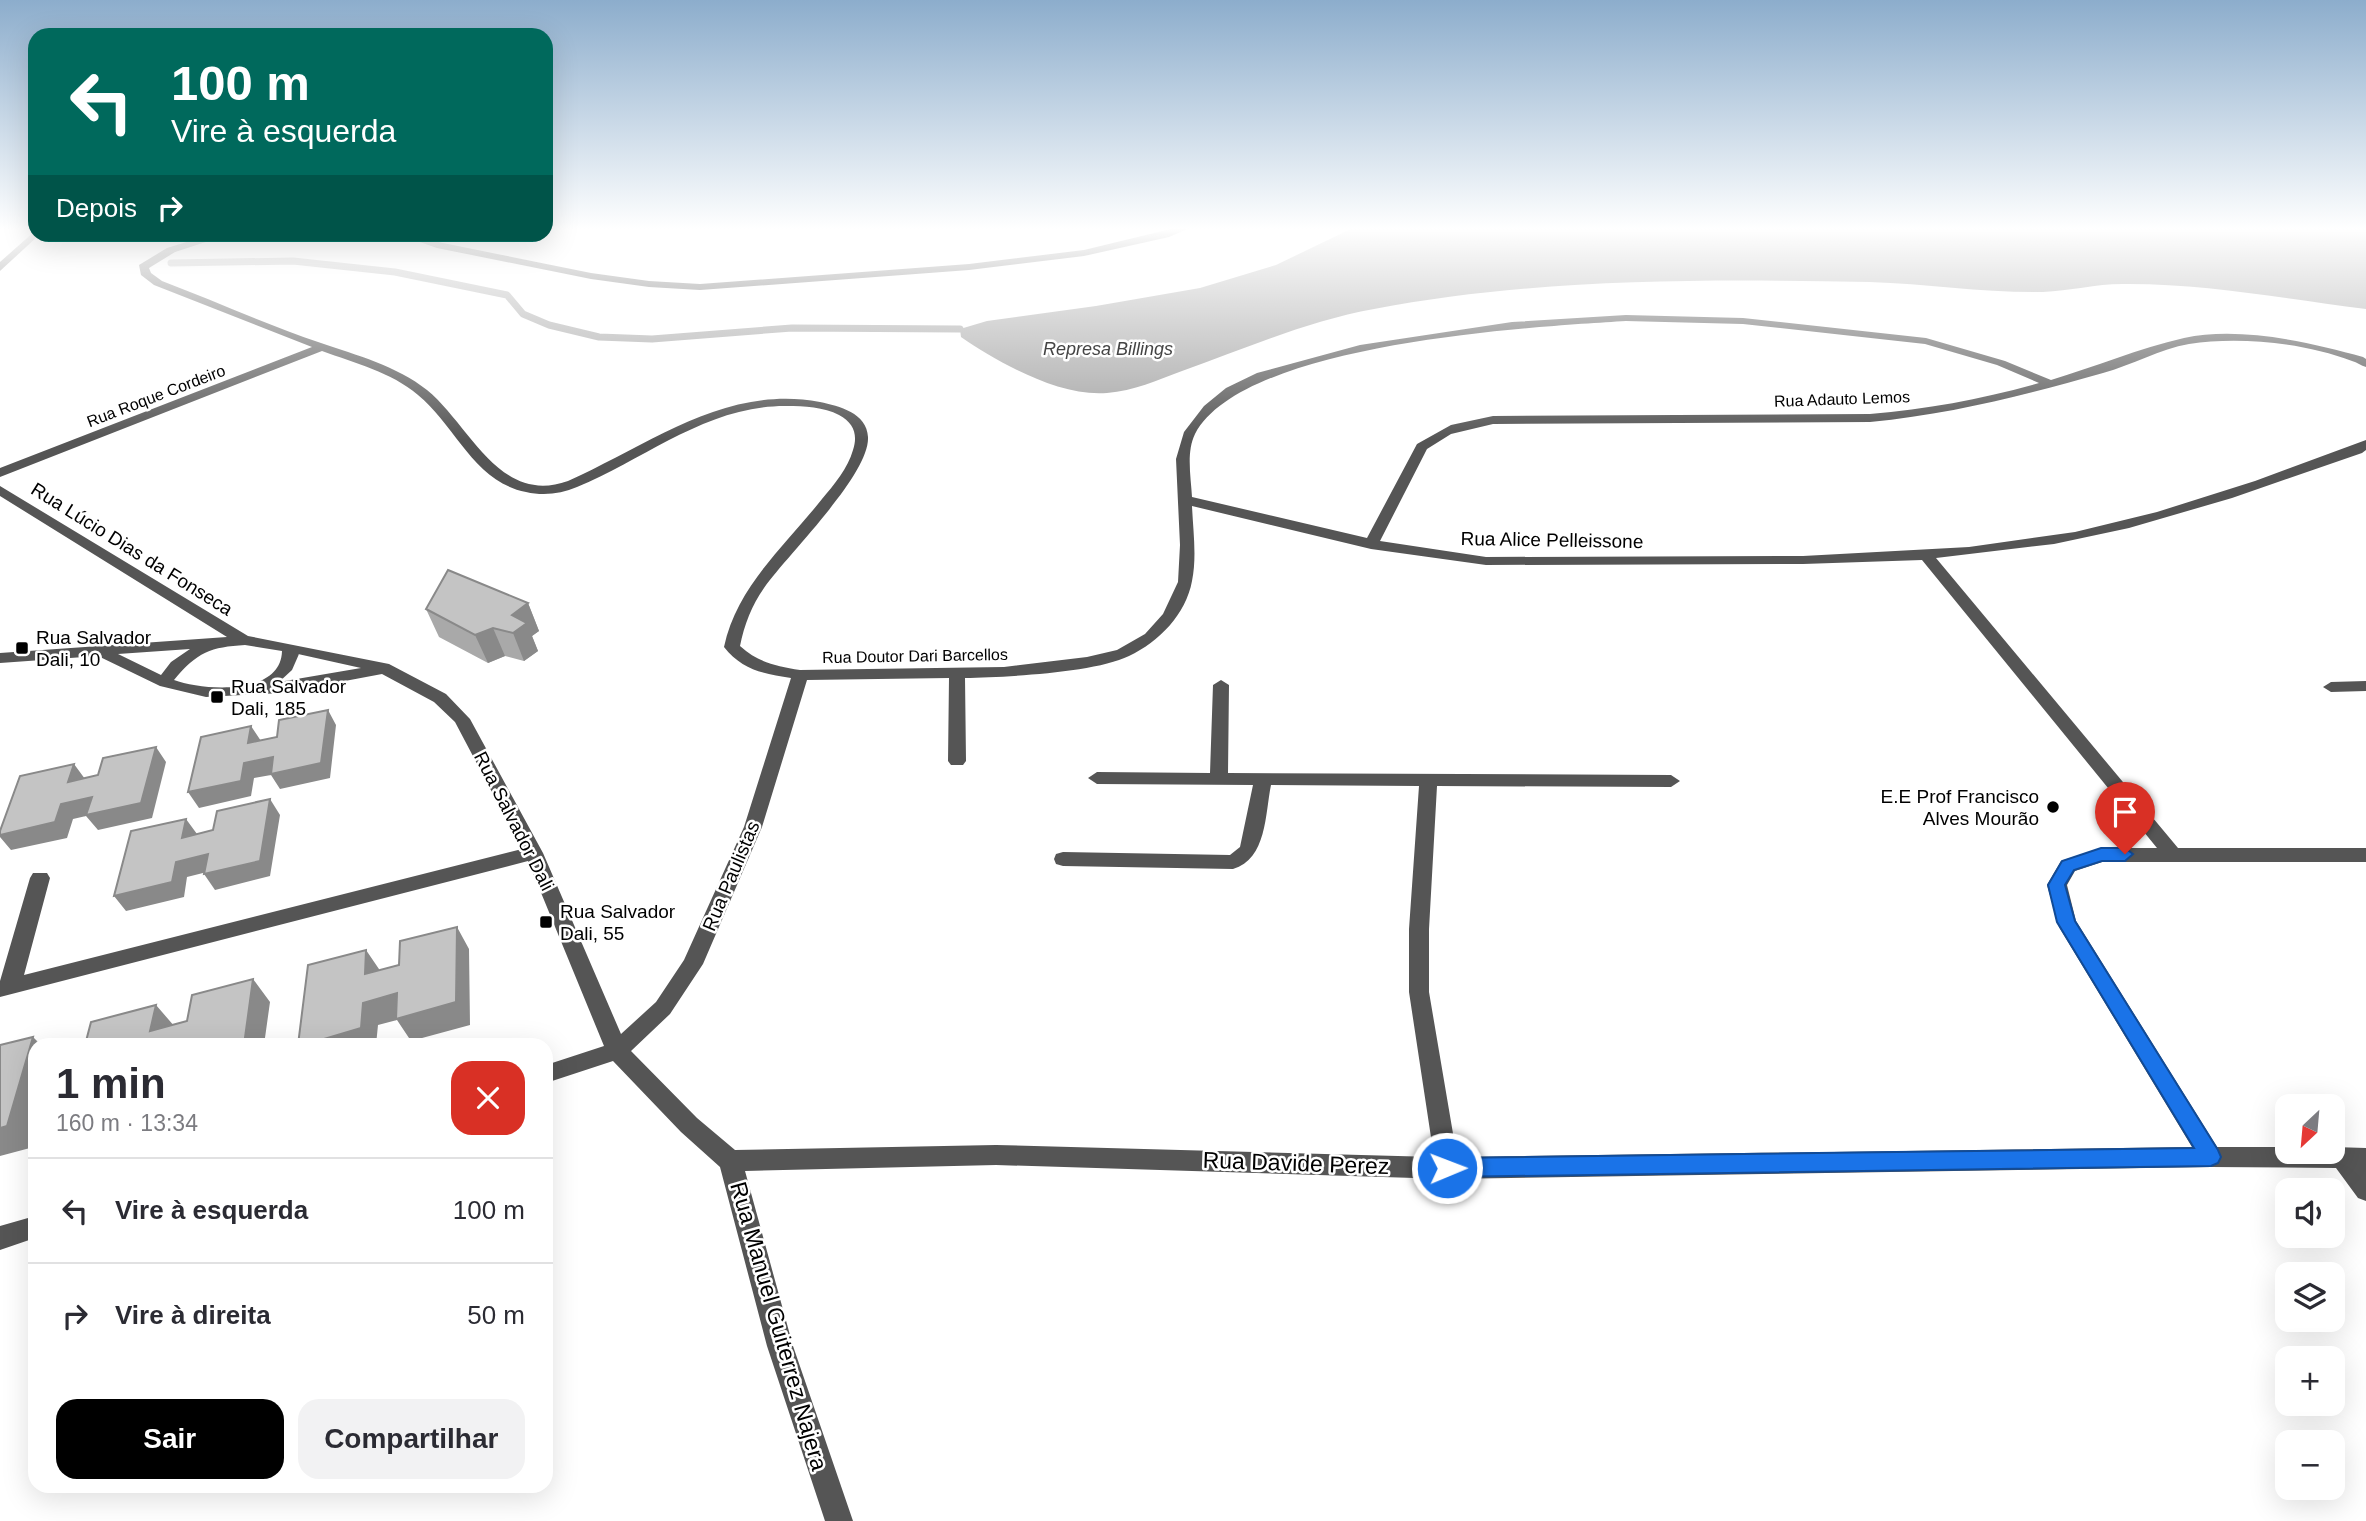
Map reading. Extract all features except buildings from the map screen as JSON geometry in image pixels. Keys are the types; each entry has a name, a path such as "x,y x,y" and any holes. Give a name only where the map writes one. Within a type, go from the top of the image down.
{"street":[{"name":"Rua Doutor Dari Barcellos","path":"194,298 361,361 420,390 442,409 469,448 498,477 538,490 572,485 659,439 712,415 747,404 781,399 815,403 841,411 858,423 863,440 855,462 758,586 735,626 732,647 747,661 764,669 800,675 1004,672 1087,662 1122,654 1151,637 1170,616 1185,582 1187,545 1183,459 1188,435 1208,409 1230,391 1261,376 1360,348 1512,325 1626,318 1743,321 1884,334 1926,341 1980,356 2052,384"},
{"name":"Rua Adauto Lemos","path":"1371,545 1422,447 1436,435 1459,425 1493,420 1870,418 1953,408 2052,384 2186,341 2224,338 2275,341 2327,350 2360,359 2366,364"},
{"name":"Rua Roque Cordeiro","path":"0,473 323,348"},
{"path":"1926,555 2009,547 2098,531 2211,501 2357,450 2366,444"},
{"name":"Rua Lúcio Dias da Fonseca","path":"0,490 245,640"},
{"name":"Rua Alice Pelleissone","path":"1185,500 1371,545 1486,561 1803,560 1926,555"},
{"path":"1926,555 2172,854"},
{"name":"Rua Salvador Dali","path":"0,658 100,653 245,640 383,668 440,698 462,719 534,853 617,1051"},
{"path":"164,682 177,666 210,642"},
{"path":"251,690 278,676 288,666 292,657 290,647"},
{"name":"Rua Salvador Dali","path":"100,653 131,664 164,682 201,692 251,690 383,668"},
{"path":"957,674 957,761"},
{"name":"Rua Paulistas","path":"617,1051 663,1008 693,964 753,827 800,675"},
{"path":"1219,778 1221,685"},
{"path":"2331,687 2366,686"},
{"path":"1097,778 1671,781"},
{"path":"1063,859 1233,862 1243,857 1248,848 1263,779"},
{"path":"1429,780 1419,929 1419,992 1447,1168"},
{"path":"5,988 534,853"},
{"path":"2211,1157 2066,922 2057,885 2068,866 2101,855 2366,855"},
{"path":"5,988 40,878"},
{"path":"553,1072 617,1051"},
{"name":"Rua Manuel Guiterrez Najera","path":"617,1051 689,1125 730,1161 780,1346 839,1521"},
{"name":"Rua Davide Perez","path":"730,1161 996,1155 1447,1168 2211,1157 2355,1159"},
{"path":"2355,1159 2366,1190"},
{"path":"0,1238 28,1229"}],"water":[{"name":"Represa Billings","path":"1142,298 1443,298 1349,314 1277,336 1145,385 1107,393 1069,390 1050,384 1011,367 961,337 960,329 987,321"},
{"path":"2282,298 2366,298 2366,309"}],"waterway":[{"path":"510,298 523,314 549,325 599,337 652,339 792,328 960,329"}],"place":[{"name":"Rua Salvador Dali, 10","path":"22,648"},
{"name":"Rua Salvador Dali, 185","path":"217,697"},
{"name":"E.E Prof Francisco Alves Mourão","path":"2053,807"},
{"name":"Rua Salvador Dali, 55","path":"546,922"}],"route":[{"path":"1447,1168 2211,1157 2066,922 2057,885 2068,866 2101,855 2125,854"}]}
